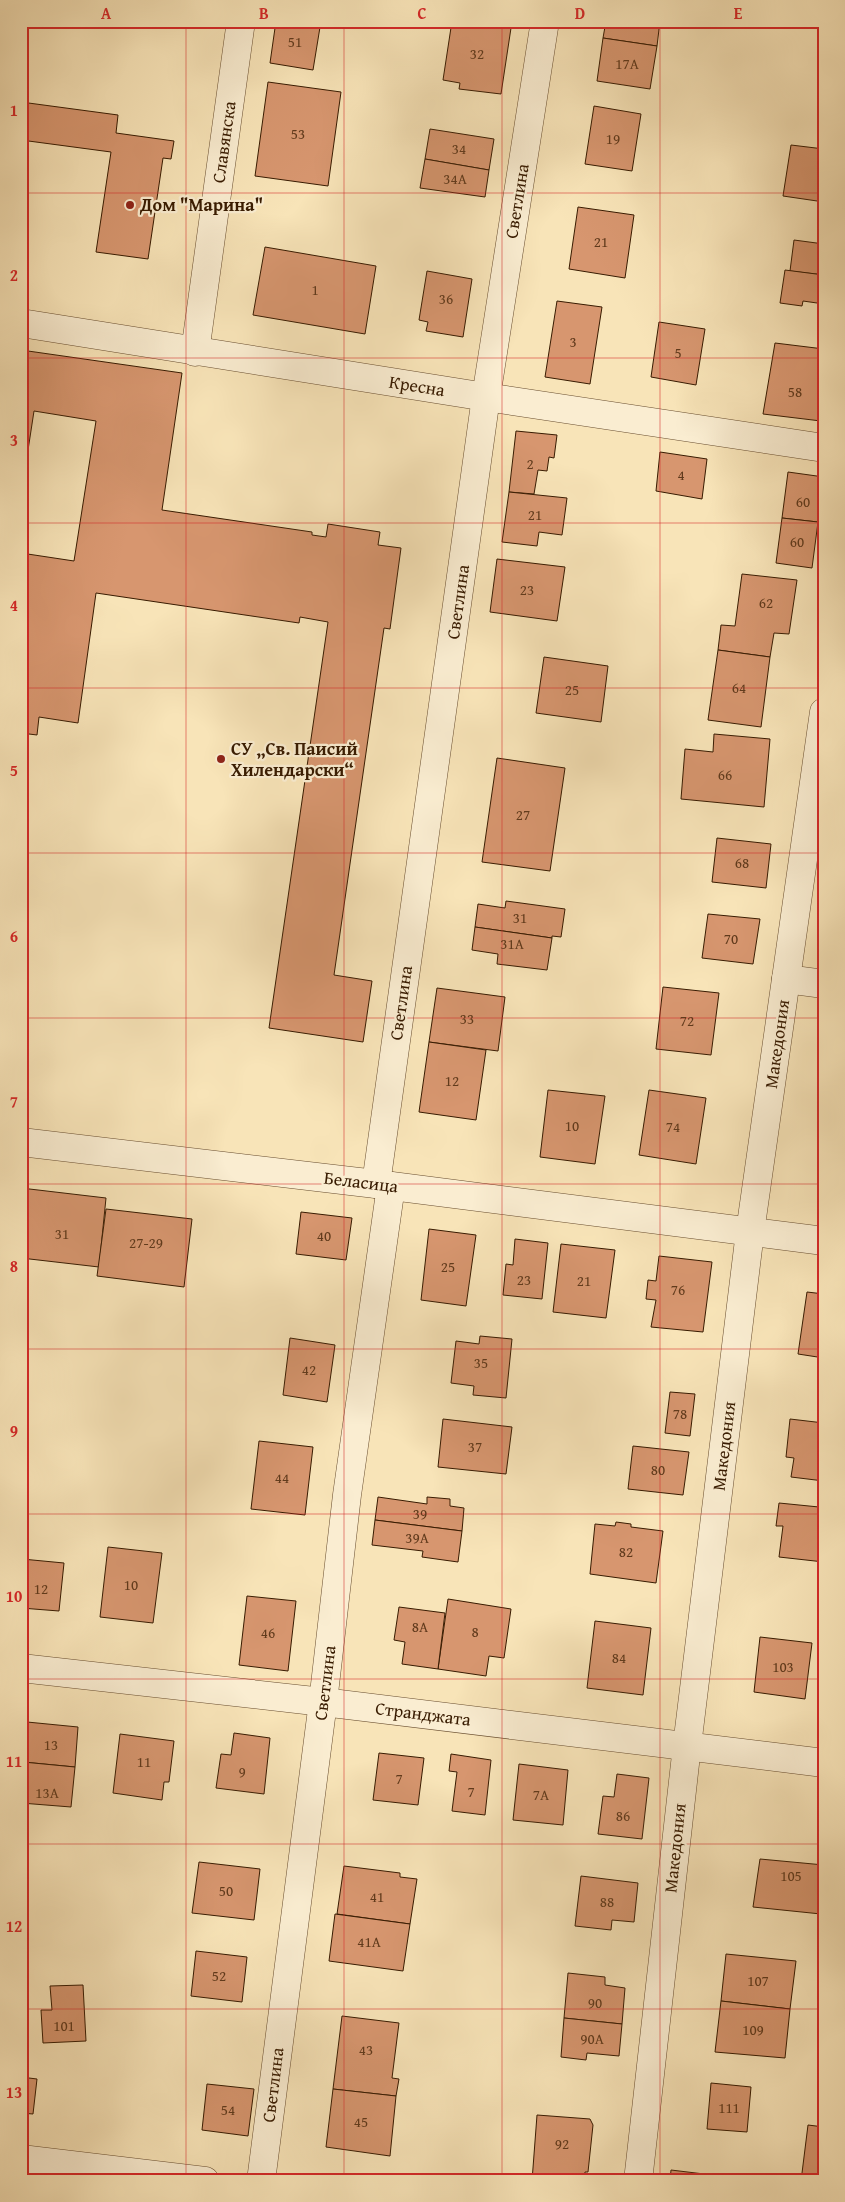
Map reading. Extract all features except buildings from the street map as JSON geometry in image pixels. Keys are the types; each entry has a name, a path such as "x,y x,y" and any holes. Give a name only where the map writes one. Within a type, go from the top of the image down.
{"street":[{"name":"Славянска","path":"195,352 241,21"},
{"name":"Светлина","path":"261,2181 323,1702 383,1185 486,397 545,21"},
{"name":"Кресна","path":"21,323 195,352 818,447"},
{"name":"Македония","path":"638,2181 687,1746 750,1232 824,712"},
{"path":"786,980 824,984"},
{"name":"Беласица","path":"21,1142 383,1185 750,1232"},
{"path":"750,1232 824,1241"},
{"name":"Странджата","path":"21,1668 323,1702 824,1763"},
{"path":"21,2159 205,2181"}],"place":[{"name":"Дом \"Марина\"","path":"130,205"},
{"name":"СУ „Св. Паисий Хилендарски“","path":"221,759"}]}
